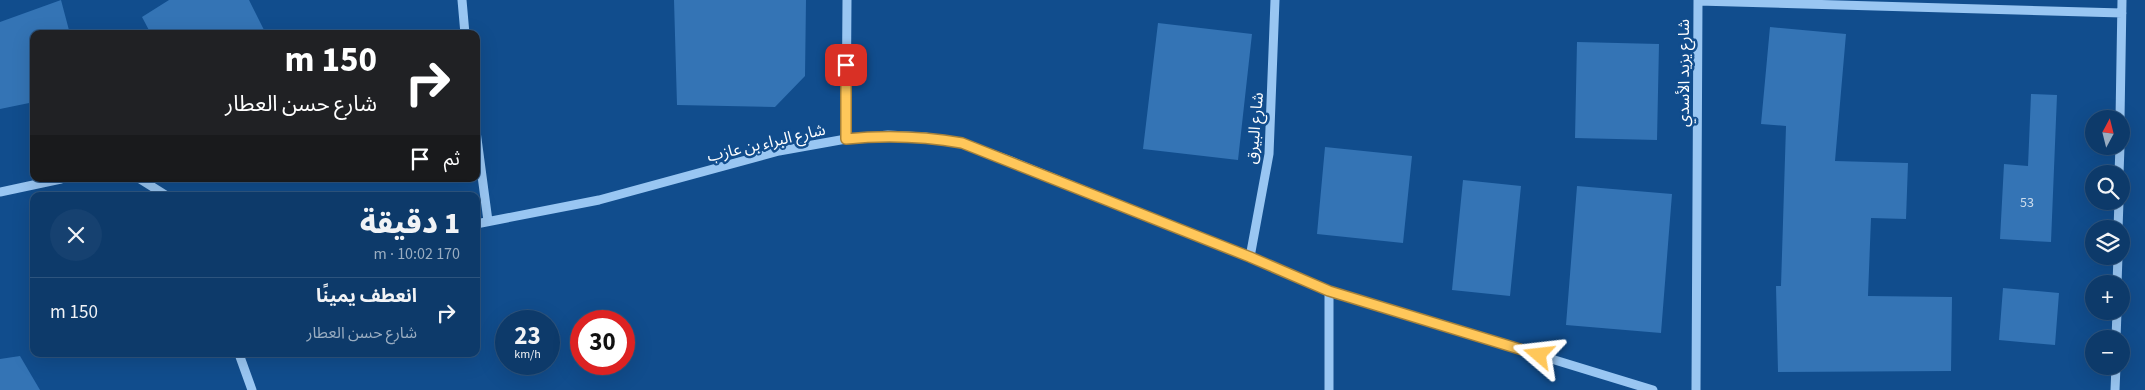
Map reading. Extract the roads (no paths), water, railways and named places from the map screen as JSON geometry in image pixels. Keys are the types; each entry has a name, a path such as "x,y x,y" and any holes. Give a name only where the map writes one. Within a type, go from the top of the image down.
{"street":[{"path":"462,0 465,30"},
{"path":"846,139 847,0"},
{"name":"شارع البيرق","path":"1250,257 1269,154 1275,0"},
{"name":"شارع يزيد الأسدي","path":"1696,390 1698,0 2122,13"},
{"path":"2120,110 2122,0"},
{"name":"شارع البراء بن عازب","path":"480,223 600,200 779,151 846,139 888,135 925,137 962,143 1250,257 1329,291 1653,390"},
{"path":"480,162 488,221"},
{"path":"0,192 47,182"},
{"path":"145,182 161,192"},
{"path":"1329,291 1329,390"},
{"path":"240,357 252,390"},
{"path":"2115,390 2116,375"}]}
